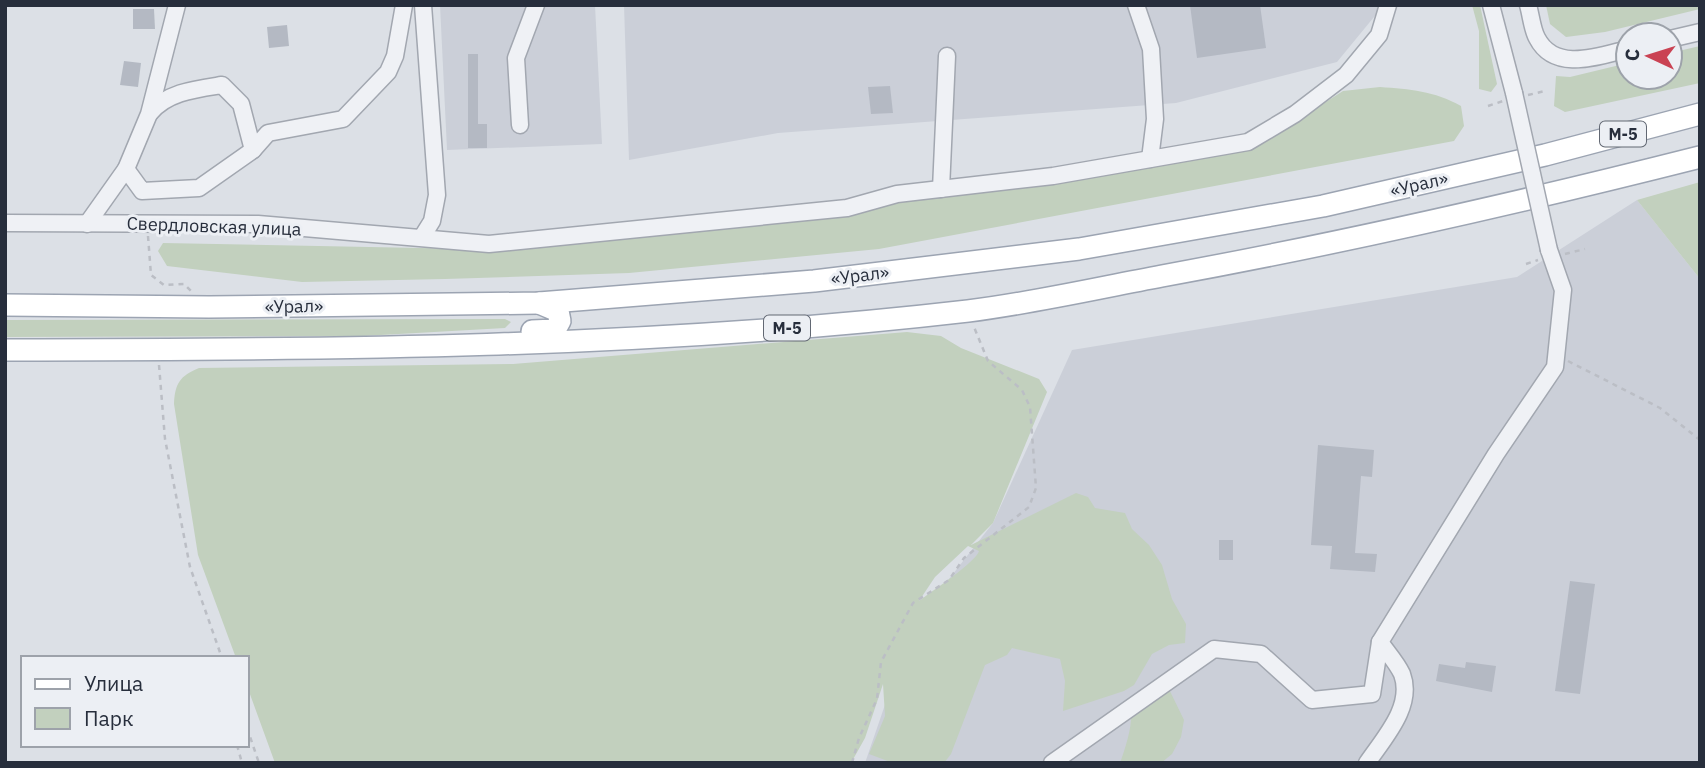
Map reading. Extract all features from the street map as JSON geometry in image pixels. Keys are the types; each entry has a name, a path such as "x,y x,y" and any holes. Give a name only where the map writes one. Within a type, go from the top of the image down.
{"main road":[{"name":"«Урал»","path":"5,305 209,307 539,303 814,281 1079,249 1323,206 1545,155 1700,114"},
{"name":"М-5","path":"5,350 158,350 619,339 830,325 972,310 1337,244 1700,157"},
{"path":"480,343 504,332 555,330 560,321 558,311 551,305 539,303"}],"street":[{"path":"87,224 127,169 149,114 177,5"},
{"path":"127,169 142,191 199,188 253,150 268,133 342,119 388,72 396,56 404,5"},
{"path":"422,237 432,221 437,195 423,5"},
{"path":"520,125 516,58 536,5"},
{"path":"1136,5 1151,49 1155,119 1150,159"},
{"name":"Свердловская улица","path":"5,223 258,224 489,244 847,208 897,194 1054,176 1248,142 1295,114 1346,75 1379,35 1388,5"},
{"path":"1052,763 1214,649 1261,654 1312,700 1372,694 1380,642 1496,454 1555,367 1563,290 1551,254 1491,5"},
{"path":"1528,5 1537,38 1555,56 1578,61 1614,52"},
{"path":"941,189 947,56"},
{"path":"149,114 160,101 190,90 222,85 241,104 253,150"},
{"path":"1367,763 1397,719 1405,695 1401,674 1380,642"}],"path":[{"path":"1488,106 1515,96 1545,91"},
{"path":"149,222 147,256 151,275 164,285 184,284 209,307"},
{"path":"1525,264 1551,254 1585,249"},
{"path":"852,763 859,738 877,699 881,662 913,603 949,580 964,558 1029,507 1037,488 1030,407 1022,390 988,361 975,333 972,310"},
{"path":"158,350 165,439 190,567 221,656"},
{"path":"1556,355 1660,408 1700,440"},
{"path":"248,731 259,763"}],"shaded area":[{"path":"440,5 595,5 602,144 447,150"},
{"path":"624,5 1383,6 1337,62 1176,103 778,133 629,160"},
{"path":"1637,200 1700,279 1700,763 865,763 912,626 993,523 1072,350 1517,277"}],"green space":[{"path":"1472,5 1480,5 1497,84 1491,92 1479,89 1479,31"},
{"path":"1546,5 1700,5 1700,9 1650,21 1614,21 1614,30 1566,37 1550,24"},
{"path":"1700,46 1700,83 1684,86 1684,50"},
{"path":"1614,66 1614,91 1663,91 1565,112 1554,106 1556,76 1570,77"},
{"path":"1380,87 1422,92 1451,101 1461,106 1464,126 1454,141 879,249 629,273 302,282 167,266 158,251 163,243 472,249 611,240 844,214 905,199 1058,181 1251,150 1343,91"},
{"path":"1700,182 1700,279 1637,200"},
{"path":"505,319 511,322 505,328 363,336 5,337 5,320"},
{"path":"907,332 941,336 961,348 1039,379 1047,392 993,523 971,545 1076,493 1088,497 1095,508 1125,513 1132,529 1149,545 1162,565 1172,599 1186,624 1185,643 1169,645 1152,654 1134,685 1124,691 1063,711 1065,681 1060,659 1012,648 1007,655 985,665 951,754 944,763 893,763 869,754 885,716 883,684 865,738 851,763 275,763 248,689 248,656 235,656 198,555 174,404 180,381 199,368 513,364","holes":["968,546 979,551 962,569 919,601 935,577"]},
{"path":"1167,685 1184,720 1181,737 1172,754 1161,763 1120,763 1131,714"}],"building":[{"path":"1190,5 1260,5 1266,48 1197,58"},
{"path":"133,9 154,9 155,29 133,29"},
{"path":"287,25 289,46 269,48 267,27"},
{"path":"468,54 478,54 478,124 487,124 487,148 468,148"},
{"path":"124,61 141,63 138,87 120,85"},
{"path":"890,86 893,113 871,114 868,87"},
{"path":"1318,445 1374,450 1372,477 1361,476 1355,553 1377,554 1375,572 1330,569 1332,546 1311,545"},
{"path":"1219,540 1233,540 1233,560 1219,560"},
{"path":"1570,581 1595,584 1580,694 1555,691"},
{"path":"1466,662 1496,666 1492,692 1436,681 1439,664 1465,668"}]}
